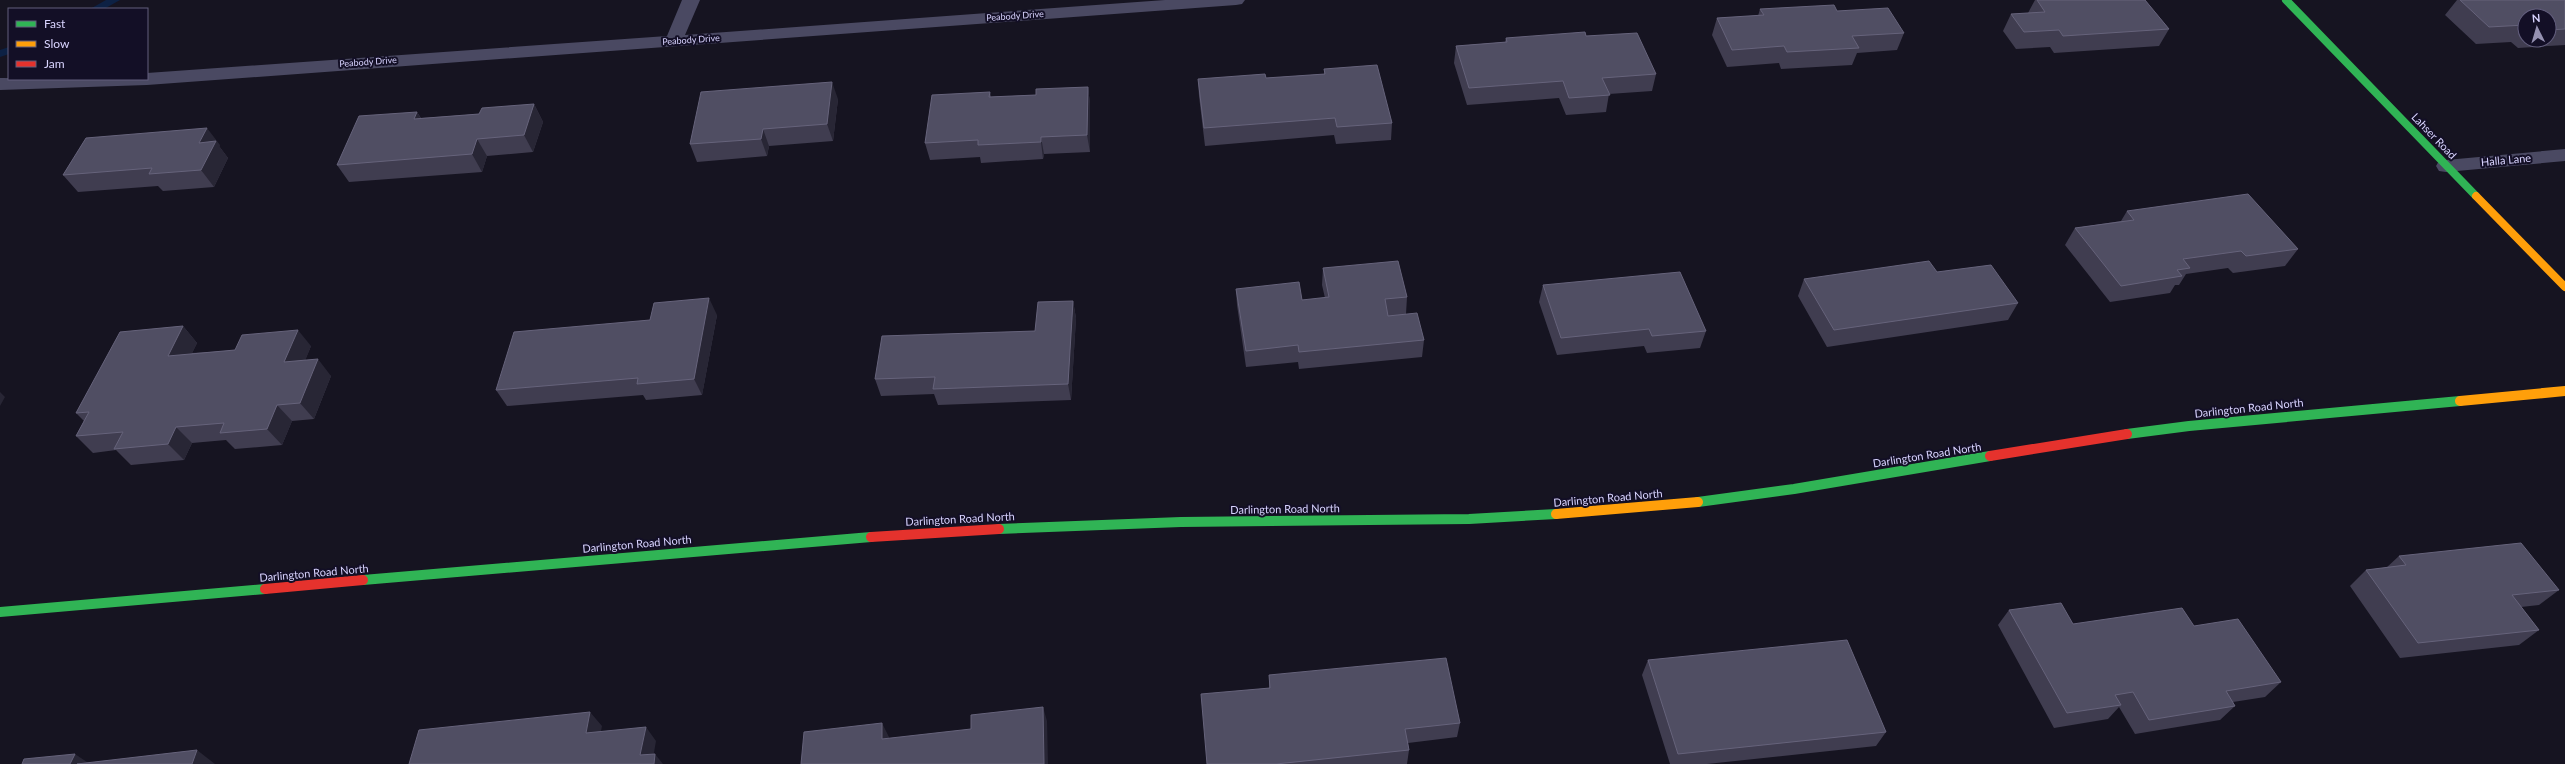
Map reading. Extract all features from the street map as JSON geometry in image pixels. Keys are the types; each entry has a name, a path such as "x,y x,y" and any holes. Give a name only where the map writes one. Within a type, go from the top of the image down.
{"street":[{"path":"674,41 691,0"},
{"name":"Peabody Drive","path":"148,79 1236,0"},
{"name":"Lahser Road","path":"2286,0 2565,287"},
{"path":"0,84 114,80"},
{"name":"Halla Lane","path":"2446,166 2565,155"},
{"name":"Darlington Road North","path":"0,612 792,542 954,531 1181,522 1469,518 1582,513 1683,504 1794,489 2100,438 2189,426 2565,391"}],"building":[{"path":"2037,0 2145,0 2169,29 2063,36 2059,30 2024,32 2011,14 2045,12"},
{"path":"2460,0 2565,0 2565,29 2557,30 2557,8 2517,8 2517,25 2489,27"},
{"path":"1834,5 1837,11 1888,8 1904,33 1852,36 1859,48 1787,52 1784,46 1732,50 1717,18 1764,15 1760,9"},
{"path":"1585,32 1586,36 1637,33 1656,74 1602,78 1610,95 1569,98 1563,81 1469,88 1456,46 1507,42 1506,38"},
{"path":"1377,65 1392,123 1337,127 1335,118 1204,128 1198,79 1265,74 1266,78 1325,74 1324,69"},
{"path":"832,82 827,124 763,129 761,139 690,144 701,92"},
{"path":"1088,87 1087,135 1041,137 1041,142 978,145 978,140 925,143 932,95 990,92 989,97 1036,95 1036,89"},
{"path":"534,104 524,135 477,139 472,154 337,165 359,116 417,112 414,119 479,114 482,108"},
{"path":"207,128 199,143 216,141 201,170 149,174 152,168 63,175 86,138"},
{"path":"2248,194 2298,249 2246,256 2241,251 2183,259 2190,268 2177,270 2182,276 2121,286 2075,228 2134,220 2127,211"},
{"path":"1398,261 1407,297 1385,299 1388,316 1417,313 1424,340 1299,352 1298,345 1246,351 1236,289 1299,282 1302,300 1329,297 1323,268"},
{"path":"1929,261 1937,272 1991,265 2018,303 1834,330 1804,279"},
{"path":"1680,272 1706,331 1652,336 1649,329 1561,338 1543,285"},
{"path":"709,298 694,379 637,384 638,378 496,390 514,332 650,320 654,303"},
{"path":"1073,301 1068,384 933,389 935,377 875,379 882,336 1035,331 1038,302"},
{"path":"183,326 168,356 235,350 242,335 298,330 284,362 318,359 300,403 277,405 267,429 220,433 224,423 176,427 168,444 114,449 123,432 76,436 89,412 76,413 120,332"},
{"path":"2521,543 2559,590 2512,595 2539,630 2418,643 2366,570 2406,565 2399,556"},
{"path":"2061,603 2073,624 2182,608 2194,626 2238,619 2281,682 2226,691 2235,706 2149,720 2133,692 2115,695 2121,705 2067,713 2009,610"},
{"path":"1847,640 1886,732 1678,754 1648,660"},
{"path":"1446,658 1460,723 1405,729 1409,750 1276,764 1207,764 1201,694 1270,688 1269,675"},
{"path":"1043,707 1044,764 801,764 804,732 882,723 882,739 971,729 971,715"},
{"path":"590,712 586,733 646,727 640,755 655,754 654,764 409,764 419,730"},
{"path":"197,750 192,764 77,764"},
{"path":"75,754 70,764 22,764 24,759"}],"waterway":[{"path":"97,8 115,0"},
{"path":"0,54 8,50"}],"traffic: fast":[{"path":"2286,0 2476,196"},
{"path":"2127,434 2189,426 2460,401"},
{"path":"1698,502 1794,489 1990,456"},
{"path":"999,529 1181,522 1469,519 1556,514"},
{"path":"363,580 871,537"},
{"path":"0,612 265,589"}],"traffic: slow":[{"path":"2476,196 2565,287"},
{"path":"2460,401 2565,391"},
{"path":"1556,514 1698,502"}],"traffic: jam":[{"path":"1990,456 2127,434"},
{"path":"871,537 999,529"},
{"path":"265,589 363,580"}]}
